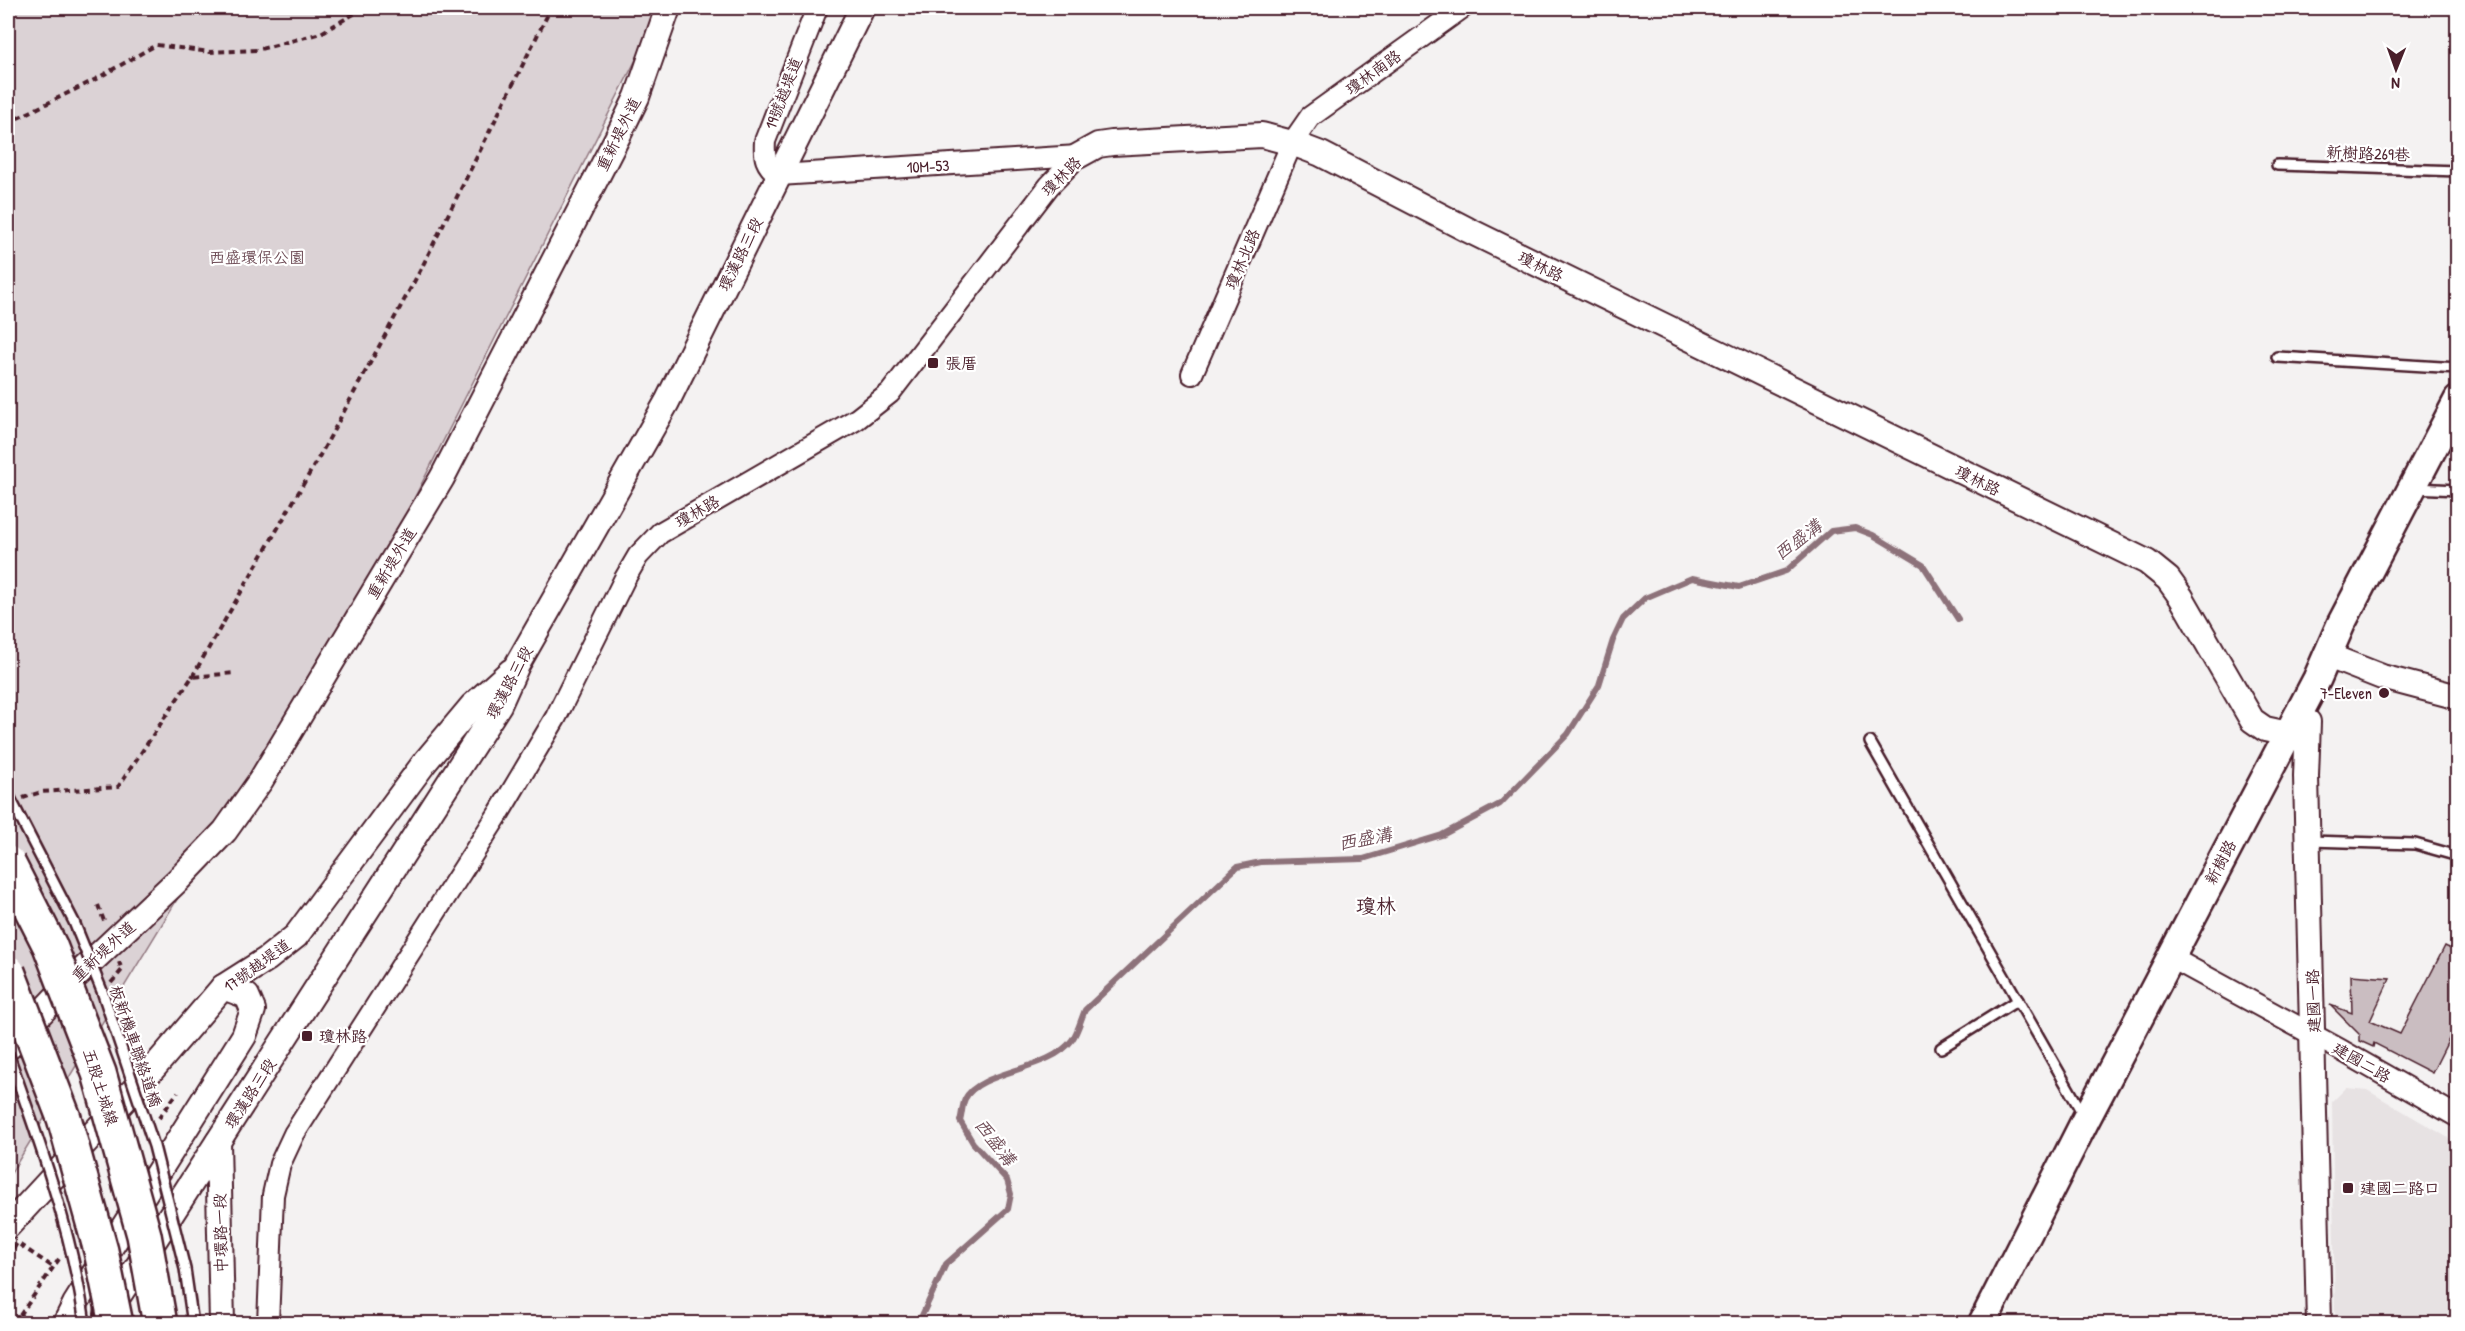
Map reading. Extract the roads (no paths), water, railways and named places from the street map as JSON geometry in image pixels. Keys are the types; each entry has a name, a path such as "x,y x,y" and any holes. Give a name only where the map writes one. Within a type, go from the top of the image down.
{"highway":[{"name":"五股土城線","path":"8,863 50,946 99,1073 144,1235 159,1323"},
{"path":"8,972 64,1118 101,1251 116,1323"}],"main road":[{"name":"新樹路","path":"1982,1323 2170,957 2297,736 2321,667 2457,400"}],"street":[{"name":"重新堤外道","path":"8,1048 74,978 170,888 225,831 261,780 442,478 618,136 637,96 669,8"},
{"name":"19號越堤道","path":"779,175 770,168 764,156 765,141 818,8"},
{"name":"環漢路三段","path":"101,1323 499,705 517,665 667,402 862,8"},
{"name":"瓊林南路","path":"1292,143 1310,117 1462,8"},
{"name":"瓊林路","path":"268,1323 273,1194 280,1164 294,1134 499,813 556,717 638,556 660,533 857,419 890,393 1048,186 1078,156 1098,145 1262,135 1321,154 1468,230 2146,562 2168,579 2181,597 2252,720 2265,729 2297,736"},
{"name":"瓊林北路","path":"1192,374 1292,143"},
{"name":"10M-53","path":"779,175 1078,156"},
{"name":"17號越堤道","path":"8,1226 152,1070 223,987 267,959 296,936 425,762 472,706 517,665"},
{"path":"2321,667 2382,677 2457,697"},
{"name":"建國一路","path":"2297,736 2307,841 2314,1035 2319,1323"},
{"name":"建國二路","path":"2170,957 2314,1035 2457,1117"},
{"path":"65,1323 244,1036 253,1010 247,996 223,987"},
{"name":"中環路一段","path":"218,1142 222,1323"}],"lane":[{"name":"新樹路269巷","path":"2277,165 2457,171"},
{"path":"2277,357 2457,368"},
{"path":"2412,488 2457,490"},
{"path":"1870,742 2086,1119"},
{"name":"板新機車聯絡道橋","path":"8,794 74,922 102,991 154,1146 185,1269 194,1323"},
{"path":"2307,841 2415,844 2457,856"},
{"path":"1941,1048 2018,1000"},
{"path":"8,1053 44,1155 61,1213 85,1323"}],"waterway":[{"name":"西盛溝","path":"918,1324 946,1264 1008,1209 1011,1194 1007,1180 973,1143 960,1121 965,1099 973,1089 985,1082 1032,1065 1062,1050 1074,1037 1085,1010 1237,867 1261,862 1363,859 1442,835 1500,804 1568,734 1599,685 1613,640 1623,619 1645,598 1692,578 1739,587 1786,571 1831,531 1855,528 1873,535 1923,565 1958,619"}],"place":[{"name":"張厝","path":"933,363"},
{"name":"7-Eleven","path":"2384,693"},
{"name":"瓊林路","path":"307,1036"},
{"name":"建國二路口","path":"2348,1188"}],"district":[{"name":"瓊林","path":"1376,906"}],"park label":[{"name":"西盛環保公園","path":"257,257"}]}
